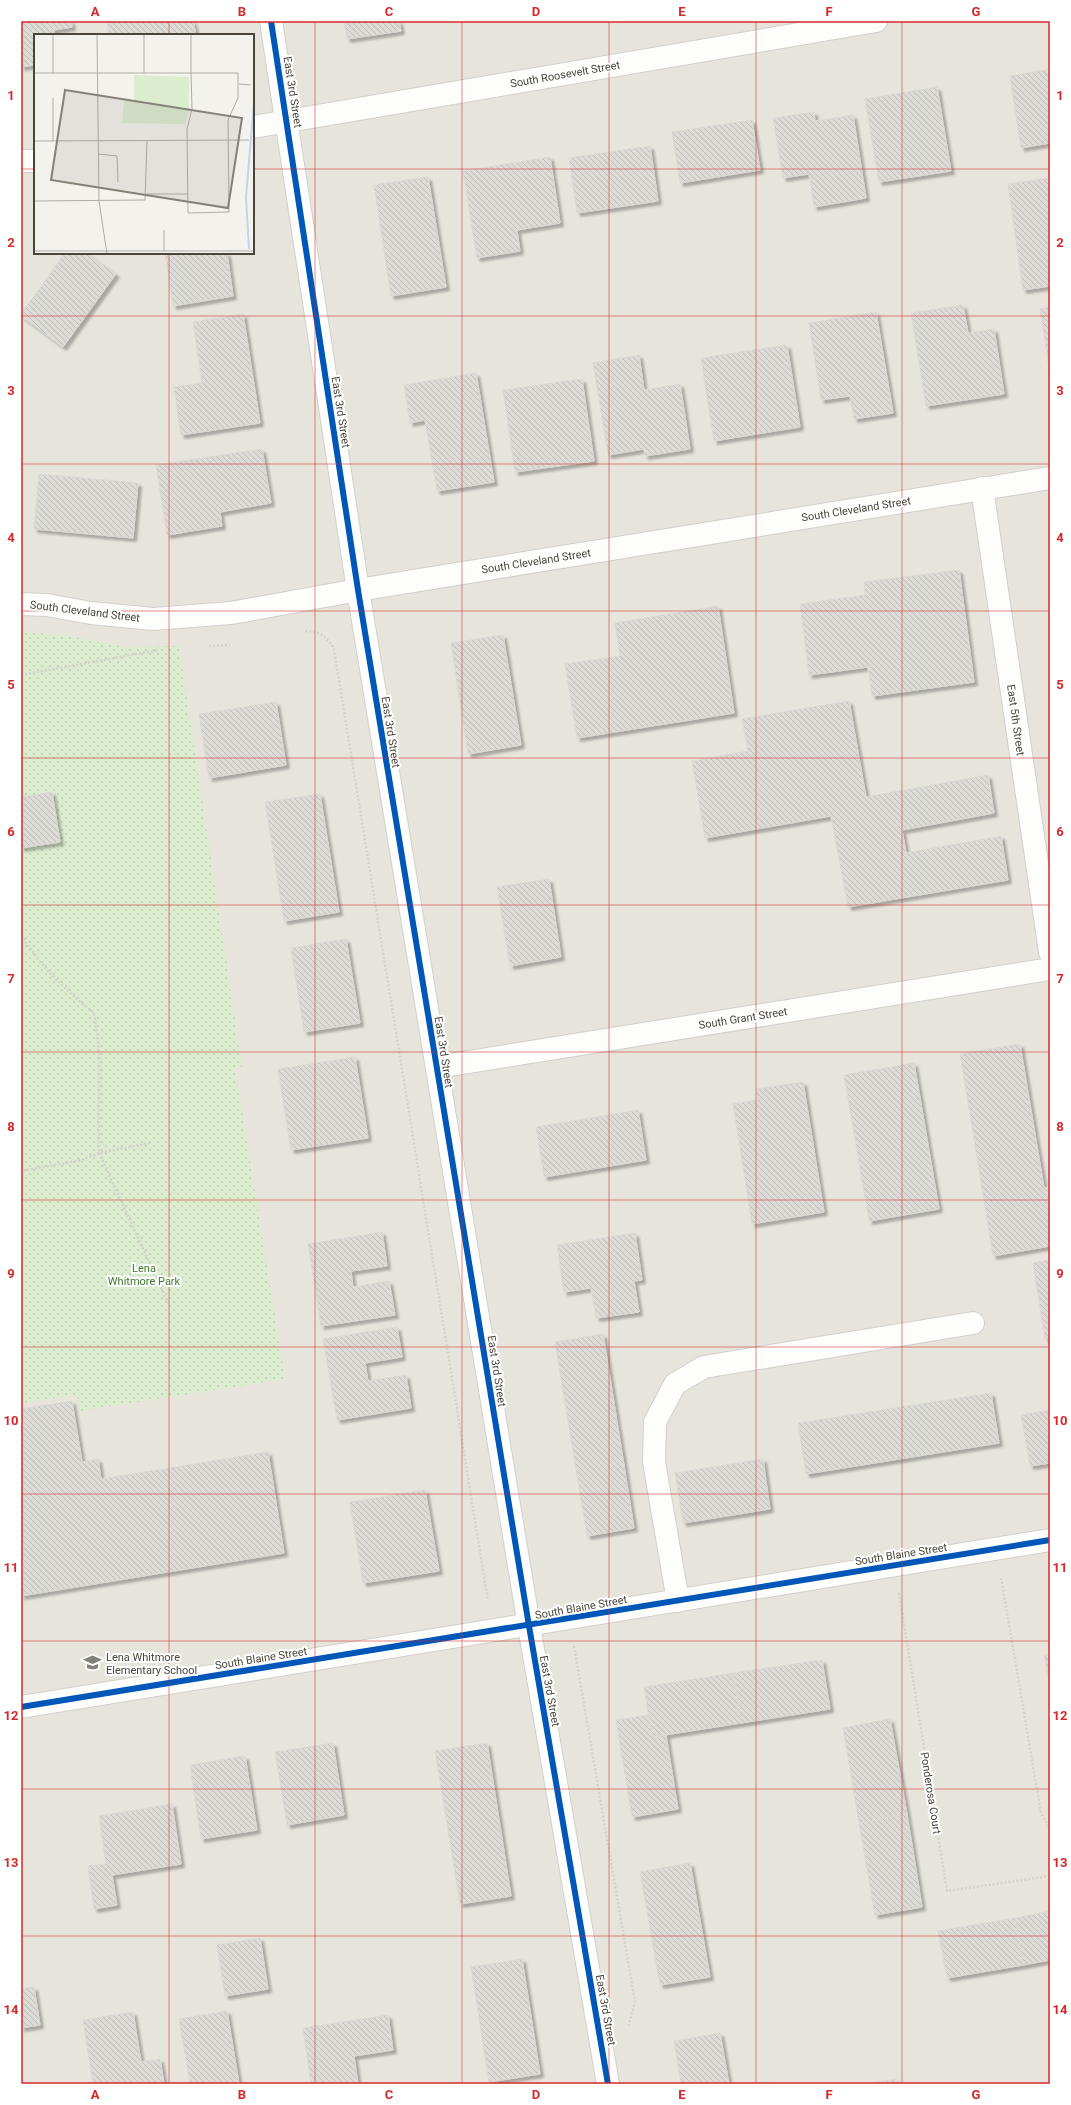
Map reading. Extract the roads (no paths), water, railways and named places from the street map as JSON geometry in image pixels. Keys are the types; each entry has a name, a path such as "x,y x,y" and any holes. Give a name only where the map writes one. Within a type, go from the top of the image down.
{"street":[{"name":"East 3rd Street","path":"272,21 358,590 529,1626 608,2084"},
{"name":"South Roosevelt Street","path":"254,127 876,21"},
{"path":"21,161 34,161"},
{"name":"South Cleveland Street","path":"21,604 47,605 92,613 153,619 231,613 358,590 1050,478"},
{"name":"East 5th Street","path":"982,488 1050,952"},
{"name":"South Grant Street","path":"437,1066 1050,969"},
{"path":"678,1601 654,1462 655,1422 675,1384 704,1367 973,1322"},
{"name":"South Blaine Street","path":"21,1707 492,1630 529,1626 1050,1540"}],"place":[{"name":"Lena Whitmore Elementary School","path":"93,1663"}],"park label":[{"name":"Lena Whitmore Park","path":"144,1274"}]}
